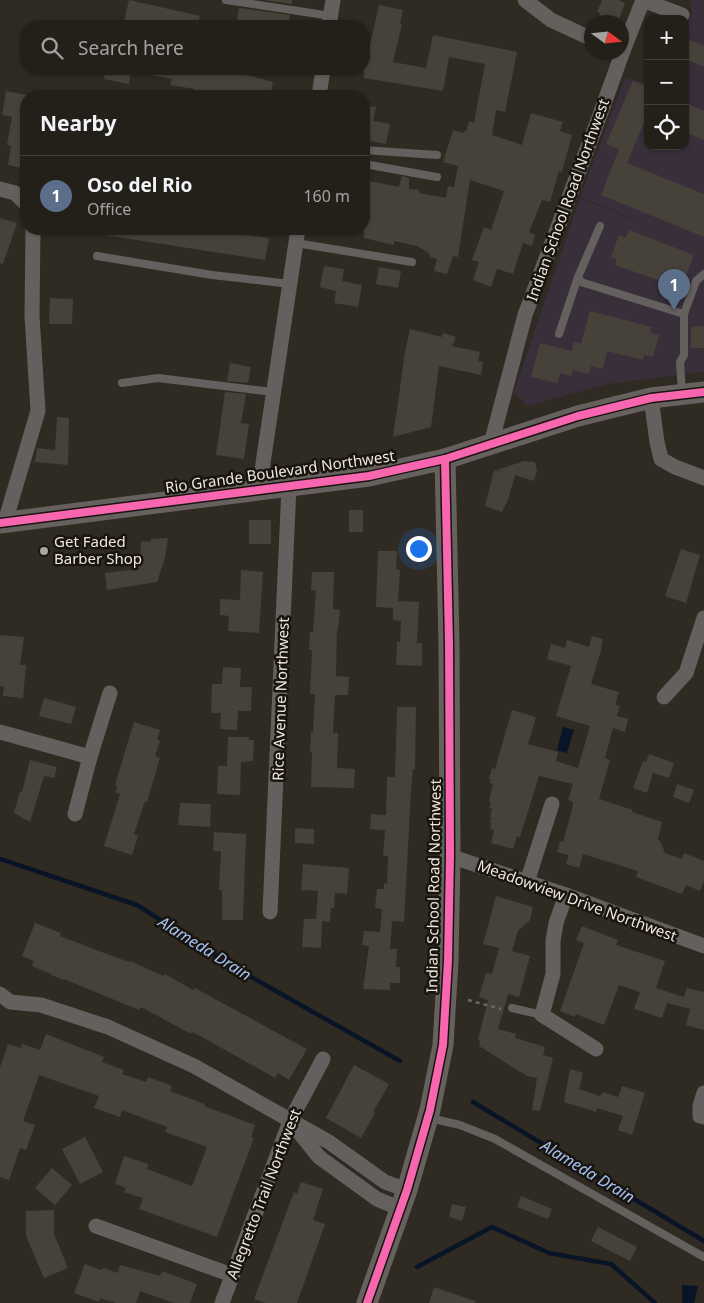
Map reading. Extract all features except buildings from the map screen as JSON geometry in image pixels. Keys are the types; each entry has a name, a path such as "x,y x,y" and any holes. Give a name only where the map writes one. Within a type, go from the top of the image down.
{"main road":[{"name":"Rio Grande Boulevard Northwest","path":"3,522 369,476 445,459 578,416 651,398 704,392"},
{"name":"Indian School Road Northwest","path":"367,1303 404,1199 429,1114 443,1045 448,961 450,856 449,644 445,459"}],"street":[{"path":"330,20 333,0"},
{"path":"525,0 551,20 584,35"},
{"name":"Indian School Road Northwest","path":"629,33 643,0 682,15"},
{"name":"Indian School Road Northwest","path":"492,444 525,315 602,112 619,60"},
{"path":"320,90 322,75"},
{"path":"0,189 15,193 20,198"},
{"path":"3,522 38,411 32,316 34,235"},
{"path":"260,491 262,463 297,236"},
{"path":"651,398 656,442 661,459 675,467 704,478"},
{"name":"Rice Avenue Northwest","path":"270,912 289,486"},
{"path":"664,697 686,673 704,618"},
{"path":"75,814 90,756 110,693"},
{"path":"0,732 90,756"},
{"path":"527,882 552,804"},
{"name":"Meadowview Drive Northwest","path":"450,856 566,895 704,946"},
{"path":"566,895 556,923 553,941 553,974 542,1015 596,1050"},
{"path":"3,1002 41,1005 108,1027 194,1066 329,1142 385,1182 404,1199"},
{"name":"Allegretto Trail Northwest","path":"222,1303 290,1121 323,1059"},
{"path":"702,1116 700,1106 704,1093"},
{"path":"96,1226 232,1275"}],"lane":[{"path":"226,0 325,20"},
{"path":"370,150 437,155"},
{"path":"370,165 437,177"},
{"path":"559,334 578,277 600,226"},
{"path":"297,236 412,262"},
{"path":"97,256 212,275 290,284"},
{"path":"682,395 680,362 684,355 684,314 696,281 704,274"},
{"path":"578,277 581,282 684,314"},
{"path":"122,384 158,378 273,392"},
{"path":"512,1008 542,1015"},
{"path":"429,1114 495,1139 704,1257"}],"path":[{"path":"468,1000 506,1010 512,1008"}],"shaded area":[{"path":"692,0 704,0 704,248 580,197 625,78 644,83 644,150 689,150 689,21 693,12 690,7"},
{"path":"580,198 704,248 704,372 608,384 527,406 514,392"}],"water":[{"path":"563,727 574,730 567,753 557,750"},
{"path":"682,1285 698,1286 694,1303 682,1303"}],"waterway":[{"name":"Alameda Drain","path":"0,859 137,905 244,973 400,1061"},
{"name":"Alameda Drain","path":"473,1102 704,1241"},
{"path":"417,1267 492,1227 549,1253 611,1264 655,1303"}],"cycle path":[{"path":"0,523 369,476 445,459 578,416 651,398 704,392"},
{"path":"367,1303 407,1190 430,1110 443,1045 448,961 450,856 449,644 445,459"}],"place":[{"name":"Oso del Rio","path":"674,310"},
{"name":"Get Faded Barber Shop","path":"44,551"}]}
